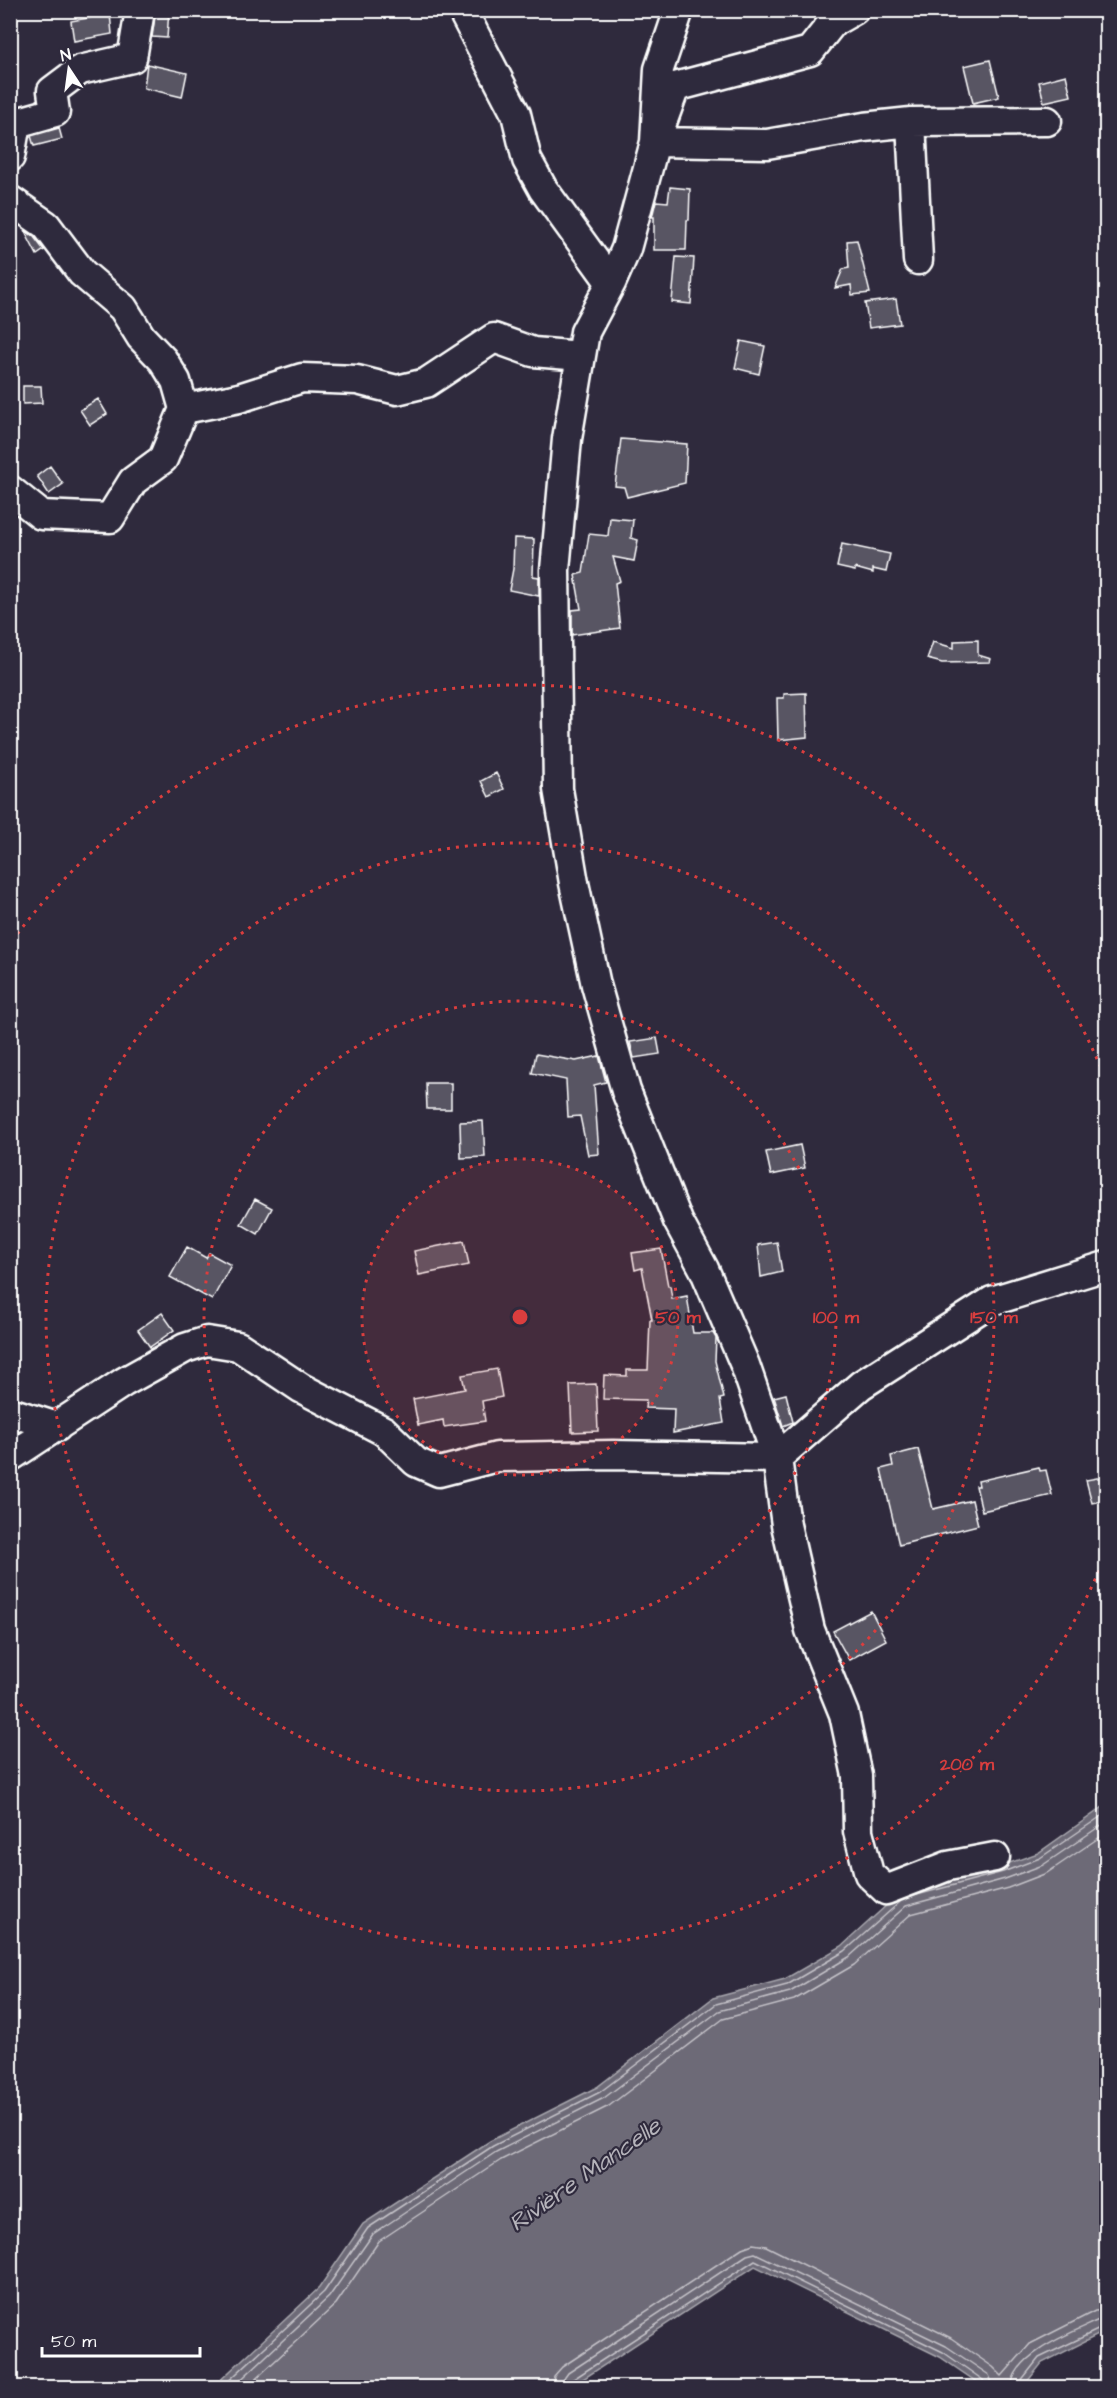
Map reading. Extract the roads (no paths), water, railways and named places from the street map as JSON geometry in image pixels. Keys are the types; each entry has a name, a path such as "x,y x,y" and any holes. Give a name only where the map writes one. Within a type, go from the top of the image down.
{"street":[{"path":"10,157 16,123 55,112 52,91 80,70 132,58 140,10"},
{"path":"462,10 516,114 527,160 543,189 611,283"},
{"path":"655,142 659,69 679,10"},
{"path":"854,10 833,22 810,51 675,87 655,142 626,249 585,332 567,439 555,570 558,789 574,883 596,985 626,1091 678,1221 704,1269 745,1365 777,1458 786,1526 810,1630 844,1714 857,1776 858,1831 869,1874 886,1890 948,1866 995,1857"},
{"path":"655,142 767,144 864,127 911,122 1047,121"},
{"path":"911,122 918,260"},
{"path":"10,200 46,225 82,273 123,308 141,337 163,360 176,381 184,409 163,459 133,481 110,518 41,515 10,490"},
{"path":"184,409 240,398 302,378 357,381 397,390 426,383 494,338 533,352 581,356"},
{"path":"10,1457 124,1382 185,1348 207,1341 238,1346 301,1388 384,1431 416,1462 439,1472 497,1456 613,1455 777,1458 861,1385 992,1301 1107,1266"},
{"path":"10,1412 57,1427"}],"water":[{"name":"Rivière Mancelle","path":"1106,1805 1106,2331 1042,2363 1023,2387 984,2387 940,2357 755,2266 571,2387 207,2388 214,2386 319,2288 363,2224 490,2141 597,2087 713,1998 785,1979 842,1946 899,1894 1001,1866 1038,1853"}]}
